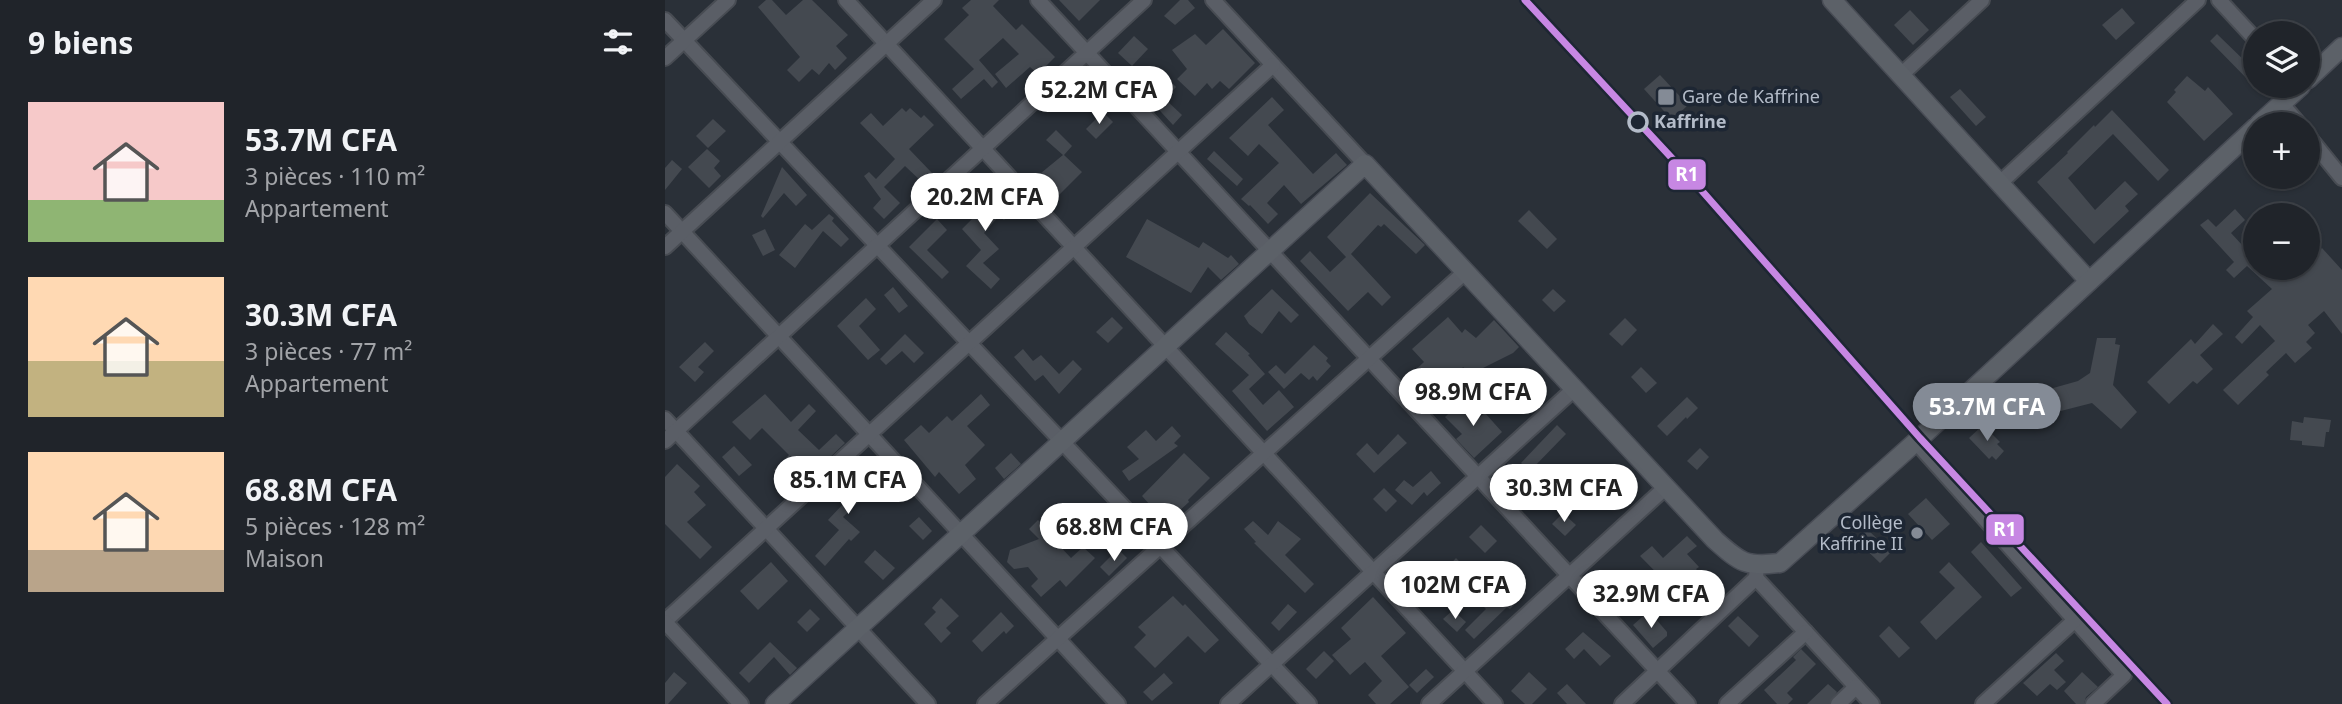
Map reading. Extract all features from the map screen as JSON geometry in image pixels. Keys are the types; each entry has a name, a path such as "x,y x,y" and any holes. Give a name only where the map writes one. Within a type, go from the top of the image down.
{"main road":[{"path":"1832,0 2089,281"},
{"path":"2320,67 2342,47"},
{"path":"2273,112 2288,98"},
{"path":"775,704 1365,164 1665,488 1715,540 1756,572 1780,562 1916,442 2243,139"}],"street":[{"path":"665,58 728,0"},
{"path":"846,0 1496,704"},
{"path":"665,247 934,0"},
{"path":"1038,0 1688,704"},
{"path":"665,441 1144,0"},
{"path":"1213,0 1365,164"},
{"path":"1901,75 1982,0"},
{"path":"2000,183 2198,0"},
{"path":"2219,0 2243,26"},
{"path":"665,20 1309,704"},
{"path":"741,704 665,622 1273,65"},
{"path":"2282,104 2289,112"},
{"path":"2320,151 2342,178"},
{"path":"665,213 1118,704"},
{"path":"985,704 1465,272"},
{"path":"1228,704 1573,390"},
{"path":"665,419 928,704"},
{"path":"1916,442 2124,675 2093,704"},
{"path":"1429,704 1665,488"},
{"path":"1622,704 1756,572 1872,704"},
{"path":"1993,701 2075,620"},
{"path":"1727,704 1806,632"},
{"path":"1838,704 1856,687"}],"building":[{"path":"766,0 772,0 786,15 803,0 812,0 848,35 836,46 847,58 835,70 829,63 819,75 812,69 799,82 787,70 800,57 758,7"},
{"path":"971,0 999,0 993,6 1016,30 1022,24 1055,57 1038,74 1030,67 1006,88 995,74 1019,54 1003,38 979,60 998,82 992,88 984,79 961,99 952,89 974,69 944,39 969,15 962,8"},
{"path":"1059,0 1100,0 1079,21"},
{"path":"1180,0 1188,0 1195,8 1175,25 1164,16"},
{"path":"2122,8 2135,23 2116,40 2102,25"},
{"path":"1910,10 1929,30 1913,45 1894,25"},
{"path":"1223,29 1255,63 1229,89 1220,81 1212,89 1207,83 1195,96 1177,79 1187,69 1172,50 1195,34 1206,45"},
{"path":"2217,34 2243,59 2243,75 2210,41"},
{"path":"1134,36 1148,49 1132,66 1118,53"},
{"path":"1159,70 1176,87 1165,99 1182,115 1173,125 1139,88"},
{"name":"Gare de Kaffrine","path":"1660,75 1688,105 1672,120 1644,89"},
{"path":"2187,76 2205,91 2208,87 2233,114 2204,141 2167,102"},
{"path":"1960,89 1986,117 1976,126 1950,97"},
{"path":"1272,97 1284,110 1268,125 1313,174 1336,153 1347,165 1301,204 1284,185 1267,203 1278,214 1268,224 1241,199 1279,163 1259,144 1248,156 1229,138"},
{"path":"902,108 906,112 910,108 921,118 924,115 934,125 909,149 932,173 922,182 905,166 884,187 900,203 884,219 873,208 881,199 864,176 869,172 876,179 895,159 860,123 871,113 883,126"},
{"path":"2112,110 2169,170 2158,181 2113,134 2068,178 2095,210 2125,181 2138,194 2125,206 2129,211 2094,244 2037,182"},
{"path":"1103,112 1113,122 1096,139 1086,129"},
{"path":"713,119 726,131 708,148 696,136"},
{"path":"1056,130 1072,146 1064,155 1082,172 1059,195 1041,173 1063,155 1046,140"},
{"path":"707,149 720,161 714,168 721,176 709,188 688,167"},
{"path":"1214,151 1243,179 1237,186 1207,159"},
{"path":"672,160 682,169 665,190 665,168"},
{"path":"782,167 807,195 796,206 784,193 763,218 761,216"},
{"path":"988,189 1013,210 1004,220 999,216 984,233 999,249 983,263 1000,279 991,289 966,266 981,250 962,229 974,217 967,210"},
{"path":"1370,193 1425,245 1416,254 1384,224 1381,227 1378,225 1351,254 1391,297 1382,306 1368,292 1348,311 1300,261 1310,251 1330,272 1346,257 1327,237"},
{"path":"2235,209 2243,218 2243,222 2231,233 2243,246 2243,270 2234,278 2226,270 2234,262 2200,225 2208,219 2216,227"},
{"path":"1529,210 1557,239 1547,249 1518,221"},
{"path":"829,214 849,239 841,247 823,231 795,268 779,255 805,224 812,230"},
{"path":"937,219 947,230 927,250 949,272 942,279 909,247"},
{"path":"1147,219 1199,248 1203,242 1228,258 1231,255 1239,264 1221,280 1208,267 1191,293 1126,257"},
{"path":"765,229 775,250 763,256 752,235"},
{"path":"2322,248 2342,270 2342,334 2324,311 2308,325 2315,333 2306,342 2312,348 2295,363 2286,353 2266,372 2269,375 2238,405 2223,390 2275,341 2260,325 2242,344 2235,337 2253,317 2247,311 2272,289 2262,280 2320,280"},
{"path":"893,287 908,306 899,313 884,295"},
{"path":"1272,289 1299,315 1291,323 1279,311 1262,334 1249,324 1244,316"},
{"path":"1553,289 1566,301 1554,312 1542,300"},
{"path":"866,298 876,309 859,326 880,350 868,360 837,326"},
{"path":"1112,317 1123,328 1108,343 1096,332"},
{"path":"1448,317 1462,333 1465,329 1476,338 1494,320 1519,347 1513,353 1471,374 1463,367 1455,381 1450,383 1442,379 1424,395 1407,378 1424,362 1412,349"},
{"path":"1625,318 1637,330 1622,346 1609,334"},
{"path":"2213,324 2223,334 2200,355 2213,369 2197,384 2193,381 2169,404 2147,382 2191,339 2195,344"},
{"path":"1226,332 1250,354 1248,355 1265,374 1249,389 1263,405 1279,390 1294,407 1267,431 1232,391 1249,375 1215,344"},
{"path":"905,334 924,353 914,363 902,351 886,365 880,359"},
{"path":"2097,338 2116,338 2115,344 2120,345 2113,385 2137,412 2121,429 2092,403 2053,413 2053,408 2045,409 2039,392 2078,381 2090,373"},
{"path":"705,342 714,351 698,367 704,372 695,382 679,367"},
{"path":"1314,345 1328,358 1326,361 1331,366 1317,381 1313,376 1309,380 1301,373 1284,389 1268,372 1276,365 1285,374"},
{"path":"1023,349 1033,361 1041,355 1059,374 1073,360 1082,369 1059,394 1043,375 1035,381 1014,357"},
{"path":"1641,367 1657,383 1646,393 1631,377"},
{"path":"765,394 791,422 809,404 816,411 798,430 819,450 836,434 845,443 823,464 815,456 798,473 805,480 793,491 774,470 789,455 762,428 750,440 732,422"},
{"path":"981,394 990,405 967,426 985,445 965,465 976,479 959,494 939,472 935,477 904,440 921,425 929,433 947,416 952,421"},
{"path":"2009,394 2018,403 1997,423 1988,414"},
{"path":"1687,397 1698,408 1667,436 1657,426"},
{"path":"1464,399 1480,417 1485,413 1502,432 1474,458 1456,439 1462,434 1445,417"},
{"path":"2304,417 2331,420 2324,447 2302,445 2302,441 2290,440 2292,421 2303,423"},
{"path":"1557,425 1566,434 1530,471 1521,463"},
{"path":"1983,425 2000,442 1997,444 2004,451 1996,460 1992,456 1989,459 1969,438"},
{"path":"1172,426 1181,436 1174,443 1178,446 1129,481 1122,471 1139,459 1127,447 1146,430 1156,441"},
{"path":"1398,434 1407,443 1374,473 1356,454 1367,443 1378,455"},
{"path":"734,446 752,465 739,476 722,457"},
{"path":"1700,448 1709,457 1697,470 1687,461"},
{"path":"1011,453 1021,464 1004,479 995,468"},
{"path":"1184,453 1210,478 1166,523 1142,496"},
{"path":"677,464 700,486 694,492 706,505 687,522 712,547 700,559 665,524 665,477"},
{"path":"874,467 884,477 843,517 860,532 851,541 849,539 825,566 815,556 839,530 828,520 844,503 841,499"},
{"path":"1431,471 1441,483 1427,496 1424,492 1412,505 1395,490 1404,480 1413,487"},
{"path":"1384,488 1397,501 1386,512 1373,499"},
{"path":"1926,498 1950,524 1932,540 1908,514"},
{"path":"1563,513 1576,525 1565,536 1552,524"},
{"path":"919,517 932,531 923,540 909,526"},
{"path":"1038,520 1071,558 1083,547 1095,558 1066,587 1060,580 1041,597 1031,586 1038,579 1028,567 1014,569 1007,562 1010,550 1039,539 1029,529"},
{"path":"1253,521 1268,535 1278,521 1301,539 1285,555 1314,584 1305,593 1254,543 1256,542 1244,529"},
{"path":"1481,525 1497,541 1485,553 1469,537"},
{"path":"1867,529 1891,552 1880,563 1856,540"},
{"path":"1687,536 1697,546 1687,554 1718,594 1696,613 1640,556 1652,546 1663,558"},
{"path":"1981,542 2022,588 2011,597 1971,552"},
{"path":"1118,549 1127,558 1109,576 1100,567"},
{"path":"875,550 895,568 883,580 864,562"},
{"path":"1456,558 1498,601 1516,583 1526,593 1510,609 1507,607 1474,639 1465,630 1486,609 1446,569"},
{"path":"771,562 788,581 758,610 740,591"},
{"path":"1949,562 1982,597 1936,640 1920,622 1955,588 1939,572"},
{"path":"1415,565 1430,582 1418,593 1403,575"},
{"path":"1173,596 1183,606 1185,604 1219,640 1205,653 1188,636 1155,668 1134,647 1146,635 1138,627"},
{"path":"1373,597 1406,633 1381,656 1409,687 1390,704 1376,704 1368,695 1382,681 1365,662 1350,675 1332,655 1351,639 1341,628"},
{"path":"941,598 959,616 946,628 951,633 941,643 924,624 936,612 932,608"},
{"path":"1288,604 1297,612 1279,631 1271,623"},
{"path":"810,609 820,619 807,632 797,622"},
{"path":"1453,610 1466,622 1457,632 1443,619"},
{"path":"1649,611 1667,632 1667,636 1653,648 1633,625"},
{"path":"1001,612 1014,626 1006,634 1004,631 982,652 972,641"},
{"path":"1738,616 1759,636 1749,647 1728,626"},
{"path":"1889,626 1910,648 1899,658 1879,636"},
{"path":"1583,632 1611,656 1600,666 1584,649 1574,659 1565,649"},
{"path":"770,642 797,668 790,675 774,657 749,683 739,673"},
{"path":"1801,649 1816,664 1787,693 1793,699 1788,704 1777,704 1764,690 1796,660 1793,657"},
{"path":"1324,651 1334,661 1316,679 1306,669"},
{"path":"2056,653 2064,661 2054,670 2066,682 2057,690 2050,684 2037,696 2023,683"},
{"path":"1426,669 1434,677 1417,693 1409,685"},
{"path":"674,672 687,683 665,704 665,683"},
{"path":"1529,672 1547,689 1532,704 1525,704 1511,691"},
{"path":"2082,672 2098,687 2086,697 2084,704 2076,704 2064,691"},
{"path":"1164,673 1173,683 1152,701 1143,692"},
{"path":"1567,684 1586,704 1567,704 1557,693"},
{"path":"1828,684 1837,692 1829,704 1807,704"}],"transit line":[{"name":"R1","path":"1525,0 1695,183 1920,438 2167,704"}],"place":[{"name":"Gare de Kaffrine","path":"1666,97"},
{"name":"Kaffrine","path":"1638,122"},
{"name":"Collège Kaffrine II","path":"1917,533"}]}
